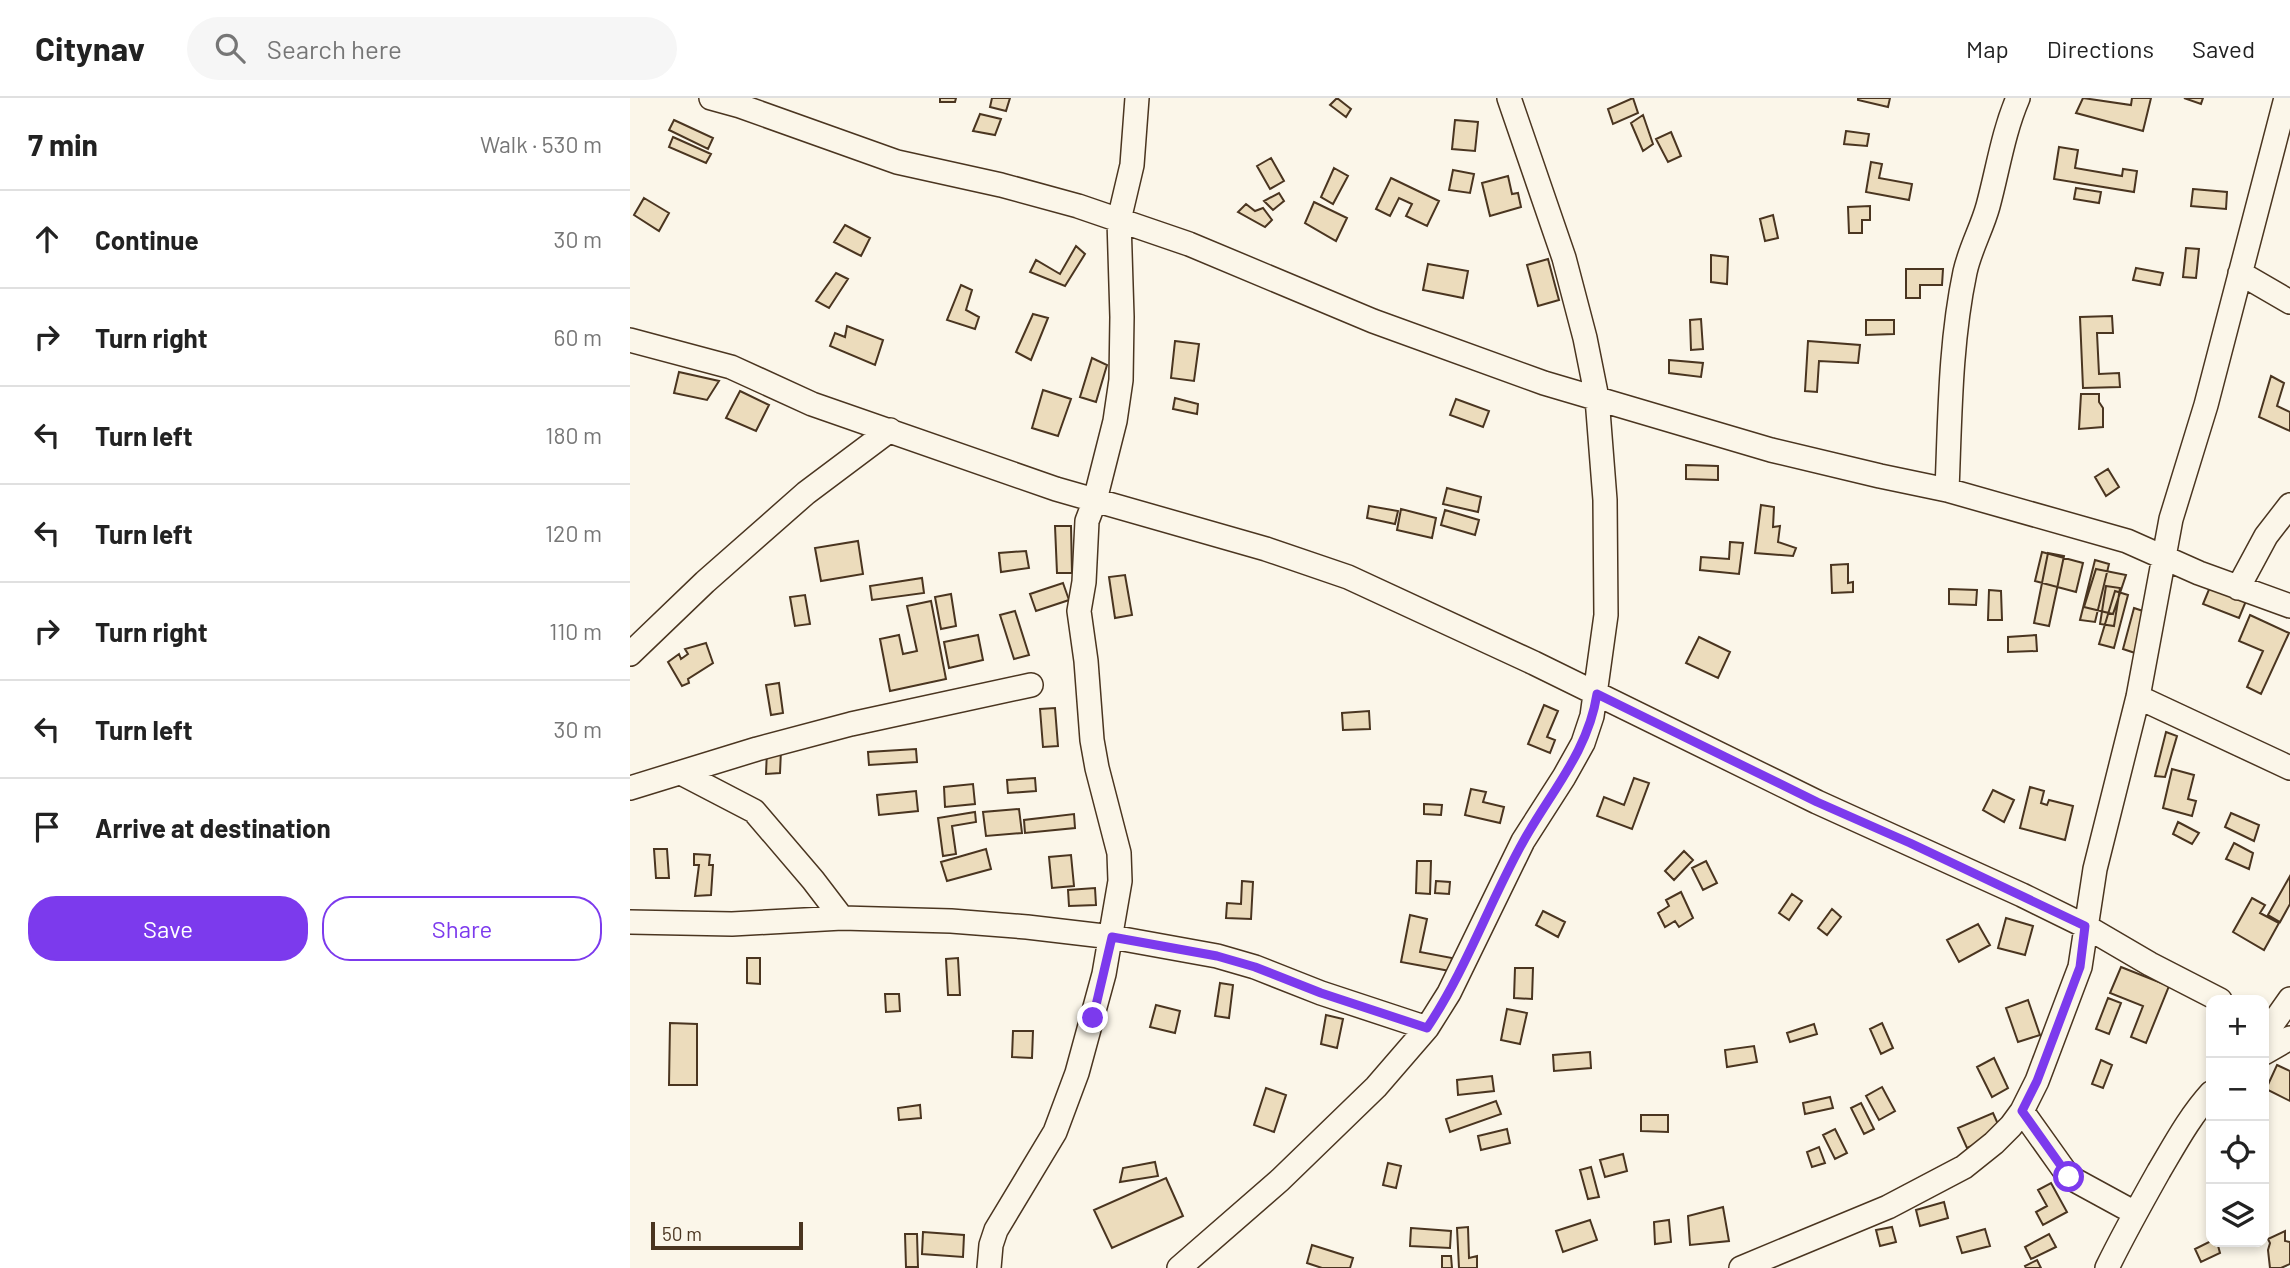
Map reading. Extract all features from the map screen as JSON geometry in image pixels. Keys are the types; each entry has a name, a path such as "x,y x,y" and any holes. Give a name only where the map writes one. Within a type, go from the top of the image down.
{"street":[{"path":"711,98 897,162 1040,195 1119,220 1189,244 1373,321 1544,383 1771,450 1947,490 2127,541 2165,559 2290,606"},
{"path":"989,1268 991,1245 996,1230 1055,1132 1077,1073 1112,937 1120,881 1120,860 1094,752 1086,661 1079,618 1085,530 1115,421 1121,380 1119,220 1132,165 1137,98"},
{"path":"1179,1268 1280,1180 1376,1087 1427,1028 1449,993 1523,841 1583,743 1597,694 1605,626 1606,575 1605,500 1597,398 1564,258 1509,98"},
{"path":"1947,490 1955,348 1966,269 1987,208 2008,124 2018,98"},
{"path":"1741,1268 1888,1207 1964,1167 1994,1143 2022,1111 2037,1081 2080,967 2095,869 2138,697 2171,519 2206,405 2286,98"},
{"path":"2239,273 2290,302"},
{"path":"630,340 731,367 812,404 1014,475 1266,549 1348,577 1597,694 1817,802 1922,848 2085,926 2210,995"},
{"path":"630,654 705,582 806,493 890,430"},
{"path":"2238,587 2260,545 2290,505"},
{"path":"630,788 757,749 851,724 1031,685"},
{"path":"2138,697 2290,768"},
{"path":"681,773 754,811 842,918"},
{"path":"630,922 732,924 842,918 1027,927 1112,937 1217,956 1427,1028"},
{"path":"2269,1045 2279,1030 2290,999"},
{"path":"2107,1268 2179,1137 2206,1099"},
{"path":"2022,1111 2069,1177 2135,1213"}],"building":[{"path":"940,98 956,98 955,102 940,102"},
{"path":"992,98 1010,98 1006,111 990,107"},
{"path":"1337,98 1351,109 1346,117 1330,105"},
{"path":"1633,98 1638,113 1613,124 1608,109"},
{"path":"1858,98 1890,98 1888,107"},
{"path":"2083,98 2131,105 2132,98 2151,98 2143,131 2076,113"},
{"path":"2184,98 2203,98 2201,104"},
{"path":"980,114 1001,119 995,135 973,131"},
{"path":"1643,115 1653,144 1643,151 1631,123"},
{"path":"674,120 713,138 708,149 669,130"},
{"path":"1455,120 1478,122 1475,151 1452,149"},
{"path":"1846,131 1869,134 1867,146 1844,144"},
{"path":"1671,132 1681,156 1668,162 1656,139"},
{"path":"673,137 711,154 706,163 669,147"},
{"path":"2059,147 2078,150 2075,168 2122,176 2123,169 2137,171 2134,192 2054,179"},
{"path":"1271,158 1284,181 1270,189 1257,166"},
{"path":"1871,162 1882,164 1879,178 1912,184 1909,200 1866,192"},
{"path":"1334,168 1348,176 1333,204 1321,197"},
{"path":"1453,170 1474,174 1470,193 1449,190"},
{"path":"1508,176 1512,194 1518,193 1521,207 1490,216 1482,183"},
{"path":"1391,178 1439,201 1427,226 1406,216 1412,204 1399,198 1390,216 1376,209"},
{"path":"2076,188 2101,192 2099,203 2074,199"},
{"path":"2193,189 2227,192 2226,209 2191,206"},
{"path":"1279,193 1284,201 1273,210 1264,201"},
{"path":"644,198 669,213 659,231 634,215"},
{"path":"1314,202 1347,218 1336,241 1305,223"},
{"path":"1246,204 1255,211 1263,208 1272,220 1265,227 1238,212"},
{"path":"1870,206 1870,220 1862,220 1862,233 1849,233 1848,207"},
{"path":"1773,215 1778,238 1765,241 1760,219"},
{"path":"845,225 870,238 861,256 834,242"},
{"path":"1076,246 1085,254 1065,286 1030,272 1036,260 1060,274"},
{"path":"2186,248 2199,249 2196,278 2183,277"},
{"path":"1711,255 1728,257 1727,284 1711,282"},
{"path":"1548,259 1559,300 1538,306 1527,265"},
{"path":"1428,264 1468,271 1463,298 1423,290"},
{"path":"2136,268 2163,273 2160,285 2133,280"},
{"path":"1906,269 1943,269 1942,285 1920,285 1920,298 1906,298"},
{"path":"836,273 848,279 829,308 816,301"},
{"path":"961,285 972,290 966,310 979,317 975,329 947,320"},
{"path":"1033,314 1048,318 1031,360 1016,352"},
{"path":"2112,316 2113,333 2097,333 2099,374 2119,373 2120,387 2083,388 2080,317"},
{"path":"1701,319 1703,349 1691,350 1690,320"},
{"path":"1866,320 1894,320 1894,334 1866,335"},
{"path":"847,326 883,340 875,365 830,346 835,333 845,337"},
{"path":"1175,341 1199,344 1194,381 1171,378"},
{"path":"1808,341 1860,345 1858,363 1819,361 1817,392 1805,391"},
{"path":"1092,358 1107,365 1096,402 1080,397"},
{"path":"1669,360 1703,363 1701,377 1669,373"},
{"path":"679,372 719,381 707,400 674,393"},
{"path":"2271,376 2284,383 2277,406 2290,412 2290,431 2259,417"},
{"path":"1043,390 1071,399 1058,436 1032,428"},
{"path":"740,391 769,405 756,431 726,418"},
{"path":"2081,394 2099,394 2099,402 2103,408 2103,427 2079,429"},
{"path":"1175,398 1198,404 1197,414 1173,409"},
{"path":"1456,399 1489,411 1483,427 1450,415"},
{"path":"1686,465 1718,466 1718,480 1686,479"},
{"path":"2108,469 2119,487 2106,496 2095,477"},
{"path":"1447,488 1481,497 1478,512 1443,504"},
{"path":"1761,505 1774,507 1773,527 1780,526 1778,542 1796,548 1793,556 1755,553"},
{"path":"1369,506 1398,511 1395,524 1367,518"},
{"path":"1401,509 1436,518 1432,538 1397,530"},
{"path":"1445,510 1479,520 1475,535 1441,525"},
{"path":"1055,526 1071,526 1072,573 1057,573"},
{"path":"858,541 863,574 821,581 815,548"},
{"path":"1730,542 1743,543 1739,574 1700,570 1701,557 1729,559"},
{"path":"1026,551 1029,568 1001,572 999,553"},
{"path":"2042,552 2083,563 2076,592 2035,581"},
{"path":"2048,553 2064,556 2049,626 2034,623"},
{"path":"2095,560 2109,564 2095,622 2080,620"},
{"path":"1848,564 1848,583 1853,582 1853,592 1832,593 1831,565"},
{"path":"2096,569 2126,575 2113,614 2084,607"},
{"path":"1125,575 1132,615 1115,618 1109,577"},
{"path":"922,578 924,593 872,600 870,586"},
{"path":"1063,583 1069,600 1036,611 1030,594"},
{"path":"2106,586 2120,588 2114,626 2100,624"},
{"path":"2210,587 2246,601 2239,618 2203,604"},
{"path":"1949,589 1977,590 1976,605 1949,604"},
{"path":"1989,590 2001,591 2002,620 1988,620"},
{"path":"2115,591 2128,595 2114,648 2099,644"},
{"path":"951,594 956,626 941,629 935,597"},
{"path":"805,595 810,624 795,626 790,597"},
{"path":"931,601 946,679 890,691 880,639 899,635 903,654 917,651 907,606"},
{"path":"2134,608 2149,613 2138,654 2123,649"},
{"path":"1015,611 1029,655 1014,659 1000,615"},
{"path":"2250,615 2289,633 2261,694 2247,687 2263,651 2239,641"},
{"path":"978,635 983,660 949,668 944,642"},
{"path":"2036,635 2037,651 2008,652 2008,637"},
{"path":"1699,637 1730,652 1718,678 1686,663"},
{"path":"706,643 713,663 682,686 668,662 679,654 681,659 688,654 685,649"},
{"path":"779,683 783,713 771,715 766,685"},
{"path":"1544,705 1558,711 1547,737 1555,740 1550,753 1528,744"},
{"path":"1055,708 1058,746 1043,747 1040,709"},
{"path":"1369,711 1370,729 1343,730 1342,713"},
{"path":"2166,732 2177,736 2165,777 2155,776"},
{"path":"916,749 917,762 869,765 868,752"},
{"path":"767,750 781,750 780,773 766,774"},
{"path":"2172,769 2194,775 2188,799 2196,801 2192,816 2163,808"},
{"path":"1035,778 1036,791 1008,793 1007,780"},
{"path":"1634,778 1649,783 1632,829 1597,816 1604,797 1624,805"},
{"path":"973,784 975,804 945,807 944,787"},
{"path":"2030,787 2044,791 2041,803 2047,805 2049,800 2073,806 2065,840 2020,828"},
{"path":"1471,789 1486,792 1483,802 1504,807 1500,823 1465,815"},
{"path":"1993,790 2014,800 2004,822 1983,810"},
{"path":"916,791 918,811 879,815 877,795"},
{"path":"1424,804 1442,805 1441,815 1424,814"},
{"path":"1019,809 1022,833 986,836 983,812"},
{"path":"975,812 976,822 952,826 956,854 943,856 938,818"},
{"path":"2231,813 2259,825 2254,841 2225,827"},
{"path":"1074,814 1075,828 1025,833 1024,820"},
{"path":"2178,822 2199,833 2192,844 2173,834"},
{"path":"2234,843 2253,853 2249,869 2226,859"},
{"path":"654,849 667,849 669,878 656,878"},
{"path":"986,849 991,869 947,881 941,862"},
{"path":"1684,851 1693,860 1674,880 1665,871"},
{"path":"694,854 710,855 709,865 713,865 711,895 695,896 699,865 694,865"},
{"path":"1071,855 1074,886 1052,888 1049,857"},
{"path":"1417,861 1431,861 1430,894 1416,893"},
{"path":"1706,861 1717,883 1703,890 1692,868"},
{"path":"2290,876 2290,904 2280,922 2268,915"},
{"path":"1242,881 1253,882 1251,919 1226,918 1227,903 1241,904"},
{"path":"1436,881 1450,882 1449,894 1435,893"},
{"path":"1095,888 1096,905 1069,906 1068,890"},
{"path":"1681,892 1693,918 1679,927 1675,921 1665,927 1658,913 1669,906 1666,900"},
{"path":"1792,894 1802,901 1789,920 1779,913"},
{"path":"2252,898 2265,905 2260,913 2279,923 2264,950 2233,932"},
{"path":"1832,909 1841,917 1827,935 1818,928"},
{"path":"1543,911 1565,922 1558,937 1536,925"},
{"path":"1410,915 1427,919 1420,952 1452,958 1450,971 1401,962"},
{"path":"2006,918 2033,926 2025,955 1998,948"},
{"path":"1978,924 1990,945 1959,962 1947,940"},
{"path":"747,958 760,958 760,984 747,983"},
{"path":"958,958 960,995 948,995 946,959"},
{"path":"2121,967 2169,986 2146,1043 2131,1037 2143,1006 2110,993"},
{"path":"1515,968 1533,968 1532,999 1514,998"},
{"path":"1220,983 1233,985 1229,1018 1215,1016"},
{"path":"885,994 899,994 900,1011 886,1012"},
{"path":"2108,998 2121,1003 2109,1034 2096,1029"},
{"path":"2028,1000 2040,1035 2018,1042 2006,1008"},
{"path":"1156,1005 1180,1011 1175,1033 1150,1027"},
{"path":"1507,1009 1527,1013 1520,1044 1501,1040"},
{"path":"1326,1015 1343,1019 1337,1048 1321,1044"},
{"path":"670,1023 697,1024 697,1085 669,1085"},
{"path":"1882,1023 1893,1048 1881,1054 1870,1029"},
{"path":"1814,1024 1817,1034 1790,1042 1787,1033"},
{"path":"1013,1031 1033,1031 1032,1058 1012,1057"},
{"path":"1754,1046 1757,1062 1727,1067 1725,1050"},
{"path":"1590,1052 1591,1068 1554,1071 1553,1055"},
{"path":"1994,1058 2008,1088 1992,1097 1977,1067"},
{"path":"2101,1060 2112,1065 2103,1088 2092,1084"},
{"path":"2277,1065 2290,1071 2290,1101 2269,1090 2269,1082"},
{"path":"1492,1076 1494,1091 1458,1095 1457,1080"},
{"path":"1882,1087 1895,1111 1879,1120 1866,1096"},
{"path":"1266,1088 1286,1095 1274,1132 1254,1125"},
{"path":"1830,1097 1833,1108 1805,1114 1803,1103"},
{"path":"1496,1101 1501,1114 1450,1132 1446,1119"},
{"path":"1861,1103 1874,1129 1864,1134 1851,1108"},
{"path":"920,1105 921,1118 899,1120 898,1108"},
{"path":"1993,1113 2002,1133 1967,1148 1958,1128"},
{"path":"1641,1115 1668,1115 1668,1132 1641,1131"},
{"path":"1507,1129 1510,1143 1481,1150 1478,1136"},
{"path":"1835,1129 1847,1153 1835,1159 1823,1135"},
{"path":"1819,1147 1825,1163 1812,1167 1807,1152"},
{"path":"1623,1154 1627,1171 1605,1177 1600,1160"},
{"path":"1155,1162 1158,1176 1120,1182 1123,1168"},
{"path":"1388,1163 1401,1166 1396,1188 1383,1185"},
{"path":"1591,1167 1599,1197 1588,1199 1580,1170"},
{"path":"1166,1178 1183,1216 1112,1248 1094,1210"},
{"path":"2051,1183 2067,1212 2043,1225 2036,1212 2047,1206 2038,1190"},
{"path":"1944,1202 1948,1218 1920,1226 1916,1210"},
{"path":"1723,1207 1729,1241 1690,1245 1688,1216"},
{"path":"1590,1220 1597,1240 1563,1252 1556,1231"},
{"path":"1669,1220 1671,1242 1655,1244 1654,1222"},
{"path":"1468,1227 1469,1258 1477,1256 1477,1268 1459,1268 1457,1228"},
{"path":"1892,1227 1896,1242 1880,1246 1876,1230"},
{"path":"1411,1228 1451,1231 1450,1248 1410,1246"},
{"path":"1985,1229 1990,1246 1962,1253 1957,1237"},
{"path":"2285,1231 2285,1241 2290,1242 2290,1264 2281,1268 2270,1268 2269,1239"},
{"path":"923,1232 964,1235 963,1257 922,1254"},
{"path":"905,1234 917,1234 918,1267 906,1267"},
{"path":"2049,1234 2056,1247 2031,1259 2025,1247"},
{"path":"2206,1244 2206,1247 2218,1247 2220,1253 2201,1262 2195,1249"},
{"path":"1312,1245 1353,1258 1350,1268 1322,1268 1307,1263"},
{"path":"1442,1256 1451,1256 1452,1268 1442,1268"},
{"path":"2037,1260 2041,1268 2026,1268 2025,1266"}],"route":[{"path":"1093,1018 1112,937 1217,956 1282,976 1321,993 1427,1028 1449,993 1523,841 1583,743 1597,694 1817,802 2085,926 2080,967 2037,1081 2022,1111 2069,1177"}]}
